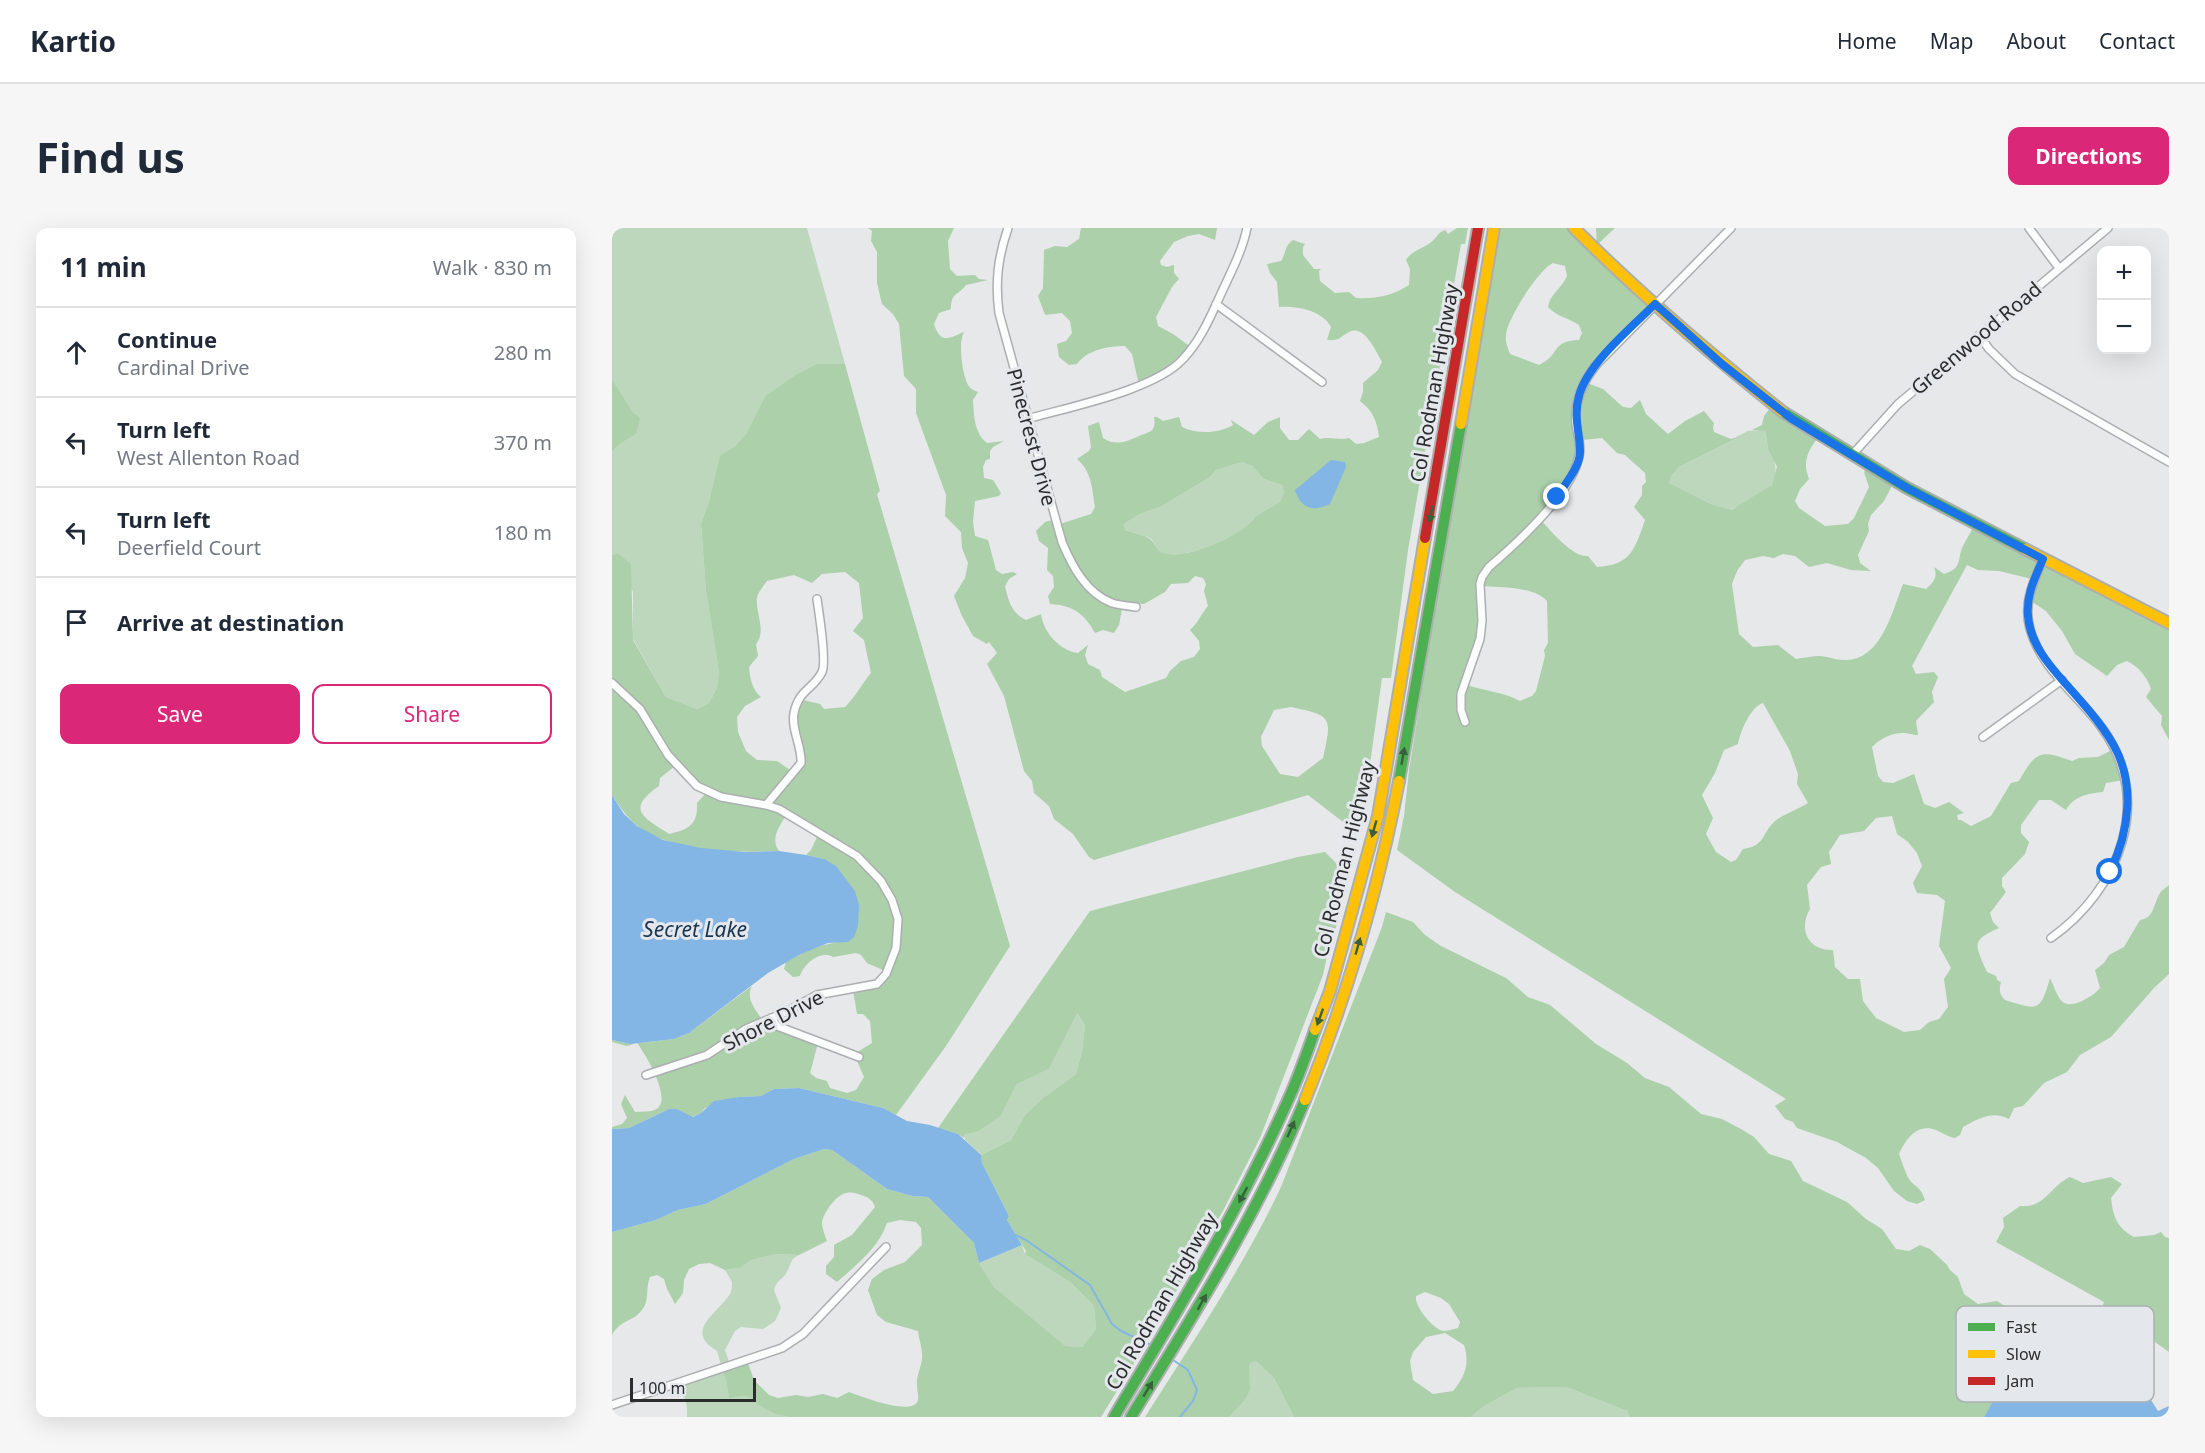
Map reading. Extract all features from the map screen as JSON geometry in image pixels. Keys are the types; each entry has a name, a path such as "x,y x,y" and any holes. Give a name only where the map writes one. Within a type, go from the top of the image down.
{"main road":[{"name":"Col Rodman Highway","path":"1114,1417 1232,1215 1266,1148 1330,991 1377,816 1478,228"},
{"name":"Col Rodman Highway","path":"1131,1417 1237,1240 1289,1136 1318,1068 1358,948 1395,797 1494,228"},
{"path":"1574,228 1722,364 1792,419 1926,498 2169,623"}],"street":[{"name":"Pinecrest Drive","path":"1008,228 999,261 997,295 1002,327 1062,542 1073,566 1090,588 1113,603 1136,607"},
{"path":"1027,420 1133,389 1165,374 1184,359 1205,328 1235,264 1247,228"},
{"path":"1465,722 1461,710 1461,694 1480,639 1482,577 1489,567 1538,522 1557,497 1579,459 1576,415 1583,383 1597,364 1731,228"},
{"path":"2029,228 2059,268"},
{"name":"Greenwood Road","path":"1852,455 1898,404 2108,228"},
{"path":"1216,304 1322,382"},
{"path":"1979,335 1993,354 2015,374 2169,462"},
{"path":"2043,559 2028,596 2028,617 2038,648 2114,745 2126,782 2128,811 2117,857 2106,879 2078,915 2051,938"},
{"path":"766,805 801,763 795,711 800,696 816,681 824,669 817,599"},
{"path":"1983,737 2062,680"},
{"name":"Shore Drive","path":"612,683 640,709 668,755 696,786 720,797 779,809 857,856 881,881 892,900 898,929 893,957 886,974 877,984 817,995 736,1035 697,1060 646,1076"},
{"path":"771,1018 777,1026 859,1057"},
{"path":"612,1405 791,1343 803,1334 886,1247"}],"green space":[{"path":"612,228 807,228 845,364 816,364 795,375 765,396 746,434 720,457 701,524 706,591 719,672 717,688 709,703 697,709 666,697 633,639 633,592 617,553 612,555 612,452 636,434 633,414 612,379"},
{"path":"868,228 954,228 948,241 950,269 957,276 975,275 979,279 988,280 966,285 954,297 951,309 939,313 934,324 940,335 946,338 964,332 961,343 962,365 968,385 978,392 973,400 977,429 987,443 1004,441 993,447 990,451 990,459 986,460 983,467 984,478 993,480 1001,493 999,496 975,501 973,522 975,536 988,540 996,570 1002,574 1013,572 1017,574 1009,579 1005,586 1009,601 1017,614 1026,620 1041,614 1049,634 1065,649 1078,653 1088,645 1085,655 1088,664 1100,670 1102,677 1125,692 1166,678 1181,661 1194,657 1200,649 1199,641 1190,630 1208,606 1204,591 1206,584 1203,578 1195,576 1188,583 1171,584 1165,592 1144,604 1123,603 1119,625 1114,633 1103,630 1095,633 1077,611 1065,606 1050,604 1048,596 1054,587 1053,576 1047,570 1048,548 1039,541 1036,531 1045,522 1056,519 1060,524 1091,514 1095,507 1086,469 1077,459 1091,447 1088,426 1099,422 1103,438 1117,443 1151,431 1154,417 1163,421 1179,417 1182,427 1201,432 1227,428 1233,425 1231,420 1254,435 1268,422 1280,417 1280,428 1289,440 1298,440 1309,429 1320,439 1349,438 1356,444 1379,437 1374,417 1360,401 1363,383 1378,370 1382,362 1373,346 1364,335 1354,331 1337,339 1327,340 1331,327 1327,321 1308,310 1279,307 1277,282 1267,264 1281,261 1288,245 1293,240 1305,244 1303,255 1314,269 1321,269 1319,271 1320,281 1335,293 1349,292 1356,298 1377,297 1396,292 1409,285 1410,269 1406,260 1411,254 1430,243 1442,231 1445,230 1448,234 1457,228 1468,228 1465,244 1461,244 1408,550 1391,678 1382,678 1369,771 1356,832 1308,795 1094,860 1089,857 1073,834 1054,819 1049,806 1034,793 1032,781 1024,771 1004,696 987,664 997,653 989,642 987,644 973,636 954,596 965,578 968,563 962,548 961,532 945,516 946,495 916,413 916,389 904,376 899,324 893,314 882,304 877,283 877,252 871,241 872,231","holes":["1242,462 1252,466 1264,479 1282,485 1284,492 1280,502 1256,516 1241,531 1202,549 1168,554 1159,551 1148,538 1125,530 1124,524 1140,514 1162,506 1210,477 1216,470","1291,707 1322,716 1328,726 1323,758 1298,777 1280,774 1262,746 1261,737 1274,710"]},
{"path":"1081,228 1217,228 1215,240 1199,234 1174,242 1160,261 1161,265 1167,267 1174,265 1174,273 1179,279 1172,287 1156,317 1158,326 1192,348 1174,368 1139,385 1132,354 1125,346 1098,350 1086,355 1077,364 1069,365 1059,357 1057,344 1066,341 1072,333 1070,321 1062,313 1045,315 1038,296 1043,288 1044,250 1055,246 1067,247 1079,239"},
{"path":"1495,228 1577,228 1655,301 1600,360 1587,383 1603,389 1623,407 1631,408 1640,400 1646,414 1668,434 1685,421 1704,411 1714,423 1714,432 1731,439 1741,436 1679,467 1669,483 1727,509 1733,509 1772,485 1777,467 1769,451 1765,431 1752,430 1762,425 1764,416 1775,402 1819,436 1807,456 1806,467 1809,479 1800,489 1795,501 1799,508 1825,526 1848,524 1854,518 1869,487 1864,472 1869,463 1895,480 1884,501 1871,515 1868,524 1869,531 1858,555 1860,563 1871,571 1851,570 1827,563 1809,567 1795,556 1783,554 1774,558 1763,556 1745,560 1732,584 1739,634 1753,647 1778,645 1796,659 1819,656 1843,660 1867,653 1883,633 1903,584 1926,589 1936,574 1934,567 1944,574 1954,569 1976,522 2169,624 2169,740 2161,725 2162,716 2146,697 2151,689 2145,676 2135,666 2127,661 2117,665 2107,676 2075,654 2062,631 2046,611 2028,599 2032,579 1999,571 1978,570 1967,565 1912,666 1916,674 1934,672 1938,677 1932,692 1934,702 1916,721 1918,735 1894,734 1882,739 1872,747 1878,776 1883,782 1893,783 1914,774 1924,804 1935,808 1949,802 1964,813 1957,815 1958,820 1971,826 1991,816 2011,783 2019,781 2030,764 2040,755 2053,755 2072,761 2079,758 2098,757 2114,749 2124,780 2106,783 2103,792 2082,796 2066,810 2051,800 2039,800 2021,825 2021,833 2029,842 2025,854 2002,878 2002,886 2006,892 1990,913 1993,922 1999,928 1979,940 1978,949 1987,972 1996,976 2001,982 2000,992 2005,1000 2025,1006 2036,1006 2043,998 2050,978 2061,1001 2076,1003 2091,996 2100,988 2095,970 2104,963 2109,955 2124,947 2140,920 2151,914 2160,893 2169,885 2169,974 2111,1037 2080,1055 2067,1072 2044,1083 2023,1106 2014,1108 2009,1119 1991,1115 1963,1127 1960,1135 1955,1138 1929,1128 1913,1134 1899,1154 1909,1179 1920,1189 1925,1200 1917,1204 1907,1201 1894,1191 1878,1168 1866,1158 1837,1142 1797,1128 1793,1122 1785,1119 1775,1106 1786,1099 1455,892 1397,850 1404,816 1409,770","holes":["1553,263 1565,266 1567,276 1551,298 1548,307 1579,325 1582,333 1579,340 1559,346 1546,361 1539,365 1510,354 1506,337 1518,307 1532,284","1602,438 1617,453 1625,455 1645,473 1646,482 1642,486 1642,495 1634,507 1645,520 1638,539 1630,554 1608,566 1597,567 1588,556 1569,548 1541,520 1575,468 1582,440","1484,586 1526,590 1547,601 1548,643 1544,650 1545,656 1536,691 1532,696 1520,701 1467,685 1480,650 1482,588","1763,703 1790,751 1798,774 1797,784 1808,803 1777,819 1759,843 1743,849 1736,860 1731,862 1716,852 1706,834 1713,818 1702,795 1715,773 1724,750 1738,744 1741,733 1754,709","1892,816 1897,834 1917,853 1922,866 1913,883 1917,893 1937,895 1945,901 1939,946 1951,968 1944,979 1948,1007 1939,1019 1929,1022 1920,1030 1904,1032 1876,1018 1863,1001 1860,979 1848,979 1835,967 1833,950 1817,947 1805,931 1810,909 1807,885 1821,867 1831,864 1829,852 1840,835 1864,831 1876,818"]},
{"path":"1596,228 1615,228 1597,245"},
{"path":"816,364 845,364 880,491 877,494 1010,946 946,1046 896,1115 883,1108 799,1088 774,1089 761,1096 739,1097 705,1108 701,1113 692,1117 677,1109 669,1109 629,1128 612,1129 622,1124 627,1118 621,1104 625,1095 635,1112 653,1111 661,1102 659,1085 651,1065 637,1043 674,1039 689,1033 752,986 751,1000 763,1021 773,1021 818,1043 810,1073 816,1078 827,1081 830,1088 847,1093 856,1090 864,1077 854,1054 872,1043 870,1021 863,1014 857,1014 853,990 874,986 885,971 867,963 861,955 856,953 818,957 809,962 800,976 793,977 784,969 786,962 809,951 823,945 848,941 824,859 806,855 818,835 786,815 775,837 779,851 743,852 703,849 665,840 649,833 625,814 612,795 612,555 617,553 631,564 633,640 666,697 697,709 709,703 717,688 719,672 706,591 701,524 720,456 734,447 746,434 765,396 795,375","holes":["845,572 859,583 863,618 853,631 864,640 871,673 845,707 824,709 820,704 799,699 793,719 799,767 793,772 777,761 757,760 746,751 738,732 737,717 745,706 761,697 752,684 749,667 758,656 756,644 761,633 757,597 767,581 794,575 812,583 822,574","675,766 706,793 697,803 696,816 691,825 669,834 646,818 640,808 648,794 659,786 660,778"]},
{"path":"612,379 633,413 640,418 636,434 612,452"},
{"path":"1748,431 1765,431 1775,464 1775,478 1772,485 1746,502 1735,508 1725,509 1669,483 1679,467"},
{"path":"1242,462 1252,466 1264,479 1282,485 1284,492 1280,502 1256,516 1240,531 1228,538 1199,550 1173,554 1161,552 1148,537 1125,530 1124,524 1140,514 1162,506 1210,477 1216,470"},
{"path":"1325,852 1339,866 1339,870 1347,874 1334,937 1331,937 1323,975 1260,1138 1224,1209 1101,1417 788,1417 771,1412 752,1398 738,1396 729,1398 722,1369 747,1360 754,1380 769,1395 778,1398 823,1394 837,1398 849,1392 887,1404 908,1407 914,1405 918,1400 917,1383 922,1356 918,1331 886,1322 877,1315 868,1290 872,1279 884,1270 905,1262 922,1245 921,1228 916,1222 900,1220 887,1223 878,1241 837,1282 826,1274 826,1266 834,1257 834,1245 852,1235 875,1207 868,1198 854,1193 842,1194 825,1214 822,1224 827,1241 799,1255 776,1254 752,1260 739,1268 725,1270 710,1263 699,1264 689,1269 684,1280 683,1293 675,1304 664,1279 657,1275 650,1277 646,1302 642,1310 619,1326 612,1335 612,1232 656,1220 678,1210 706,1204 794,1159 824,1149 832,1150 887,1189 912,1196 928,1197 974,1243 979,1263 994,1287 1065,1346 1082,1347 1096,1329 1094,1306 1070,1282 1025,1254 1026,1251 1007,1220 1009,1216 982,1163 981,1155 1011,1140 1025,1115 1043,1098 1076,1074 1085,1025 1077,1013 1049,1069 1017,1084 1001,1116 979,1131 964,1135 964,1138 938,1128 1090,911"},
{"path":"1386,912 1413,922 1425,935 1441,946 1506,978 1528,997 1550,1005 1596,1044 1627,1063 1645,1078 1669,1087 1701,1114 1722,1119 1754,1137 1769,1154 1791,1161 1803,1181 1847,1202 1866,1219 1882,1229 1896,1249 1909,1251 1920,1245 1930,1249 1958,1277 1964,1294 1978,1304 1997,1301 2005,1306 1956,1306 1956,1402 1992,1402 1984,1417 1630,1417 1627,1411 1566,1387 1517,1388 1484,1406 1471,1417 1294,1417 1274,1378 1256,1361 1250,1363 1249,1392 1229,1417 1145,1417 1234,1275 1281,1187","holes":["1425,1292 1449,1304 1460,1322 1458,1328 1443,1331 1439,1329 1421,1311 1416,1300 1416,1296","1445,1333 1464,1345 1465,1369 1453,1391 1433,1394 1413,1380 1410,1361 1413,1352 1426,1337"]},
{"path":"1076,1012 1085,1025 1076,1074 1043,1098 1025,1115 1011,1140 981,1155 965,1140 964,1135 979,1131 1001,1116 1017,1084 1049,1069"},
{"path":"612,1040 636,1043 627,1046 612,1042"},
{"path":"2070,1177 2083,1183 2111,1177 2122,1184 2111,1198 2115,1216 2124,1230 2134,1237 2161,1232 2169,1238 2169,1352 2154,1341 2154,1306 2104,1306 2104,1302 1996,1242 2004,1227 2003,1218 2020,1206 2036,1204"},
{"path":"1022,1245 1025,1254 1070,1282 1094,1306 1096,1329 1082,1347 1065,1346 1050,1335 994,1287 979,1263"},
{"path":"776,1254 799,1255 793,1259 785,1275 775,1287 781,1308 775,1321 763,1329 741,1327 735,1331 725,1350 730,1365 722,1368 717,1351 707,1343 703,1336 703,1328 731,1292 732,1282 725,1270 739,1268 752,1260"},
{"path":"1253,1360 1274,1378 1294,1417 1229,1417 1250,1386 1248,1377 1250,1362"},
{"path":"722,1369 727,1383 742,1395 750,1396 769,1411 788,1417 687,1417 681,1384"},
{"path":"1566,1387 1627,1411 1630,1417 1471,1417 1484,1406 1517,1388"}],"water":[{"path":"1331,460 1345,462 1346,467 1330,504 1318,508 1304,505 1295,490"},
{"name":"Secret Lake","path":"612,795 624,814 637,826 663,840 701,848 746,852 779,851 806,855 824,859 836,866 855,891 859,905 858,926 854,937 848,942 828,943 799,955 768,973 689,1033 674,1039 630,1044 612,1040"},
{"path":"799,1088 883,1108 907,1121 930,1125 958,1134 981,1155 982,1163 1009,1216 1007,1220 1022,1245 979,1263 974,1243 928,1197 912,1196 887,1189 832,1150 824,1149 794,1159 706,1204 678,1210 656,1220 612,1232 612,1129 629,1128 669,1109 677,1109 693,1117 714,1101 761,1096 774,1089"},
{"path":"1992,1402 2152,1402 2158,1411 2169,1406 2169,1417 1984,1417"}],"waterway":[{"path":"1015,1235 1026,1240 1090,1285 1112,1324 1121,1331 1151,1345"},
{"path":"1173,1360 1188,1370 1197,1390 1193,1401 1180,1417"}],"traffic: fast":[{"path":"1783,412 1907,488 2025,549"},
{"path":"1399,781 1461,424"},
{"path":"1114,1417 1161,1339 1250,1180 1293,1090 1315,1030"},
{"path":"1131,1417 1202,1301 1246,1222 1287,1142 1305,1100"}],"traffic: slow":[{"path":"1461,424 1494,228"},
{"path":"1574,228 1676,323 1783,412"},
{"path":"1315,1030 1330,991 1378,816 1425,538"},
{"path":"2025,549 2169,623"},
{"path":"1305,1100 1348,983 1360,943 1391,822 1399,781"}],"traffic: jam":[{"path":"1425,538 1478,228"}],"route":[{"path":"1557,497 1579,459 1576,415 1583,383 1597,364 1655,304 1722,364 1792,419 1907,488 2043,559 2028,596 2028,617 2033,638 2052,669 2088,710 2114,745 2126,782 2128,811 2126,825 2110,872"}]}
